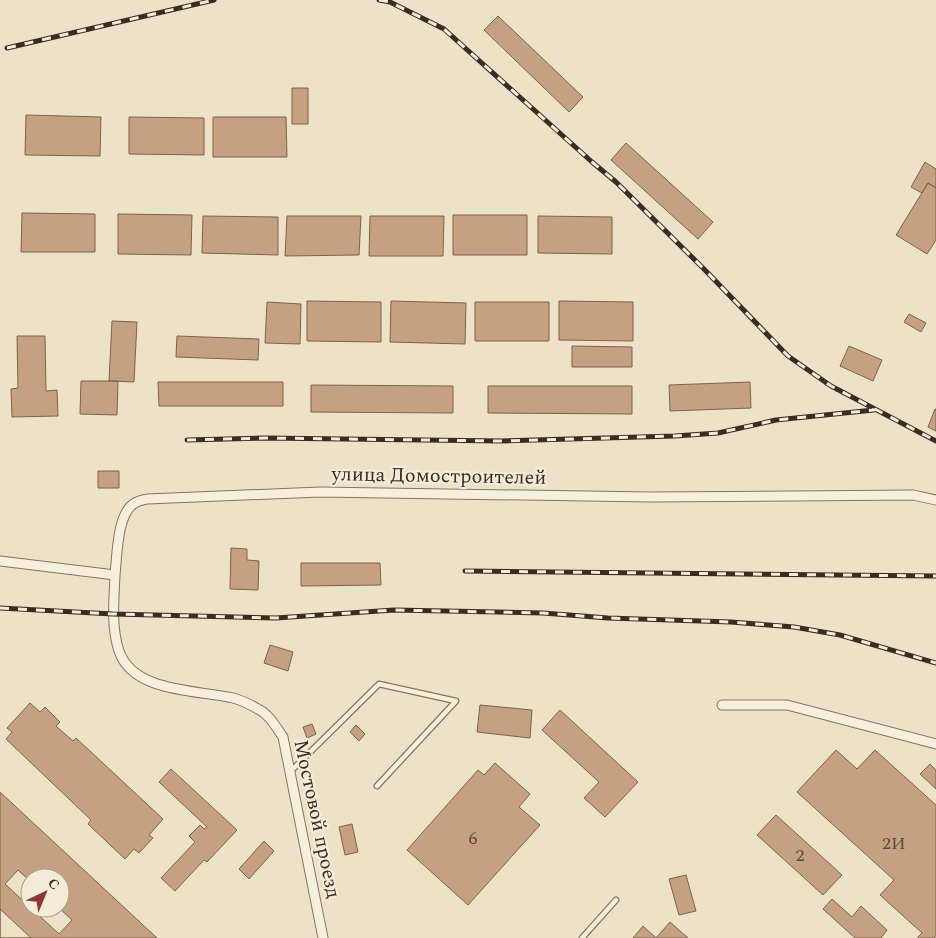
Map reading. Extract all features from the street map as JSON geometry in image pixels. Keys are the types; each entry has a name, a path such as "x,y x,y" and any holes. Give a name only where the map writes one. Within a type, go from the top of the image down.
{"street":[{"name":"улица Домостроителей","path":"115,575 121,524 127,511 134,503 147,499 320,492 650,497 913,495 936,500"},
{"path":"0,561 115,575"},
{"name":"Мостовой проезд","path":"115,575 113,614 119,652 131,670 149,681 164,686 235,698 260,709 272,721 283,737 323,938"},
{"path":"722,705 787,705 936,744"}],"lane":[{"path":"291,771 378,684 456,701 377,786"},
{"path":"582,938 616,900"}],"building":[{"path":"498,16 583,97 569,112 484,30"},
{"path":"292,88 308,88 308,124 292,124"},
{"path":"26,115 101,117 100,156 25,155"},
{"path":"129,117 204,118 204,155 129,154"},
{"path":"213,117 286,117 287,157 213,157"},
{"path":"626,143 713,222 698,239 611,160"},
{"path":"925,162 936,169 936,188 928,183 922,193 911,187"},
{"path":"928,183 936,188 936,240 927,254 896,235"},
{"path":"22,213 95,214 95,252 21,252"},
{"path":"118,214 192,215 191,255 118,254"},
{"path":"453,215 527,215 527,255 453,255"},
{"path":"203,216 278,217 278,255 202,253"},
{"path":"287,216 361,216 359,255 285,256"},
{"path":"370,216 444,216 443,256 369,256"},
{"path":"538,216 612,217 612,254 538,253"},
{"path":"307,301 381,302 381,342 307,341"},
{"path":"391,301 466,303 465,344 390,342"},
{"path":"559,301 633,302 633,341 559,340"},
{"path":"267,302 301,304 300,344 265,343"},
{"path":"475,302 549,302 549,341 475,341"},
{"path":"909,314 926,323 921,332 904,322"},
{"path":"112,321 137,322 134,382 109,381"},
{"path":"17,336 45,336 46,391 57,390 58,416 12,417 11,389 18,388"},
{"path":"177,336 259,339 258,360 176,357"},
{"path":"572,346 632,347 632,367 572,367"},
{"path":"849,346 882,360 873,381 840,366"},
{"path":"81,381 118,381 117,415 80,414"},
{"path":"158,382 283,382 283,406 159,406"},
{"path":"750,382 751,408 670,411 669,385"},
{"path":"311,385 453,386 453,413 311,412"},
{"path":"488,386 632,386 632,414 488,413"},
{"path":"936,409 936,431 928,427"},
{"path":"98,471 119,471 119,488 98,488"},
{"path":"231,548 247,549 247,560 259,561 258,590 230,589"},
{"path":"301,563 380,563 381,585 301,586"},
{"path":"270,645 293,652 288,671 264,663"},
{"path":"30,703 40,712 45,707 60,722 56,726 73,741 76,738 163,819 149,835 153,838 139,853 134,849 125,859 88,824 91,820 6,739 12,732 7,728"},
{"path":"480,705 532,710 530,738 477,732"},
{"path":"560,710 638,782 605,817 584,798 599,782 542,730"},
{"path":"312,724 316,734 307,738 303,727"},
{"path":"356,725 365,734 359,741 350,732"},
{"path":"836,750 857,769 875,750 936,805 936,936 934,938 917,938 922,933 880,895 894,880 797,792"},
{"path":"495,763 530,794 519,807 540,825 468,905 407,850 478,770 484,775"},
{"path":"930,764 936,770 936,789 920,774"},
{"path":"171,769 237,830 207,862 204,860 175,891 161,878 195,842 189,836 200,825 204,829 207,827 159,782"},
{"path":"0,792 157,938 0,938"},
{"path":"776,815 842,875 823,895 757,835"},
{"path":"352,824 358,852 345,855 339,827"},
{"path":"264,841 274,851 249,879 239,869"},
{"path":"18,870 20,872 20,898 5,884"},
{"path":"686,875 696,911 679,915 669,879"},
{"path":"832,899 852,917 861,906 887,930 881,938 855,938 823,909"},
{"path":"0,909 31,938 0,938"},
{"path":"42,918 70,918 72,920 59,934"},
{"path":"670,922 688,938 656,938"},
{"path":"643,926 656,938 633,938"}],"railway":[{"path":"7,48 214,0"},
{"path":"379,0 390,2 444,29 616,182 788,356 831,386 936,441"},
{"path":"187,440 266,438 502,441 675,436 718,433 776,420 874,410 872,409"},
{"path":"465,571 936,576"},
{"path":"0,608 113,614 276,618 394,610 543,613 608,618 731,622 794,627 840,635 936,663"}]}
